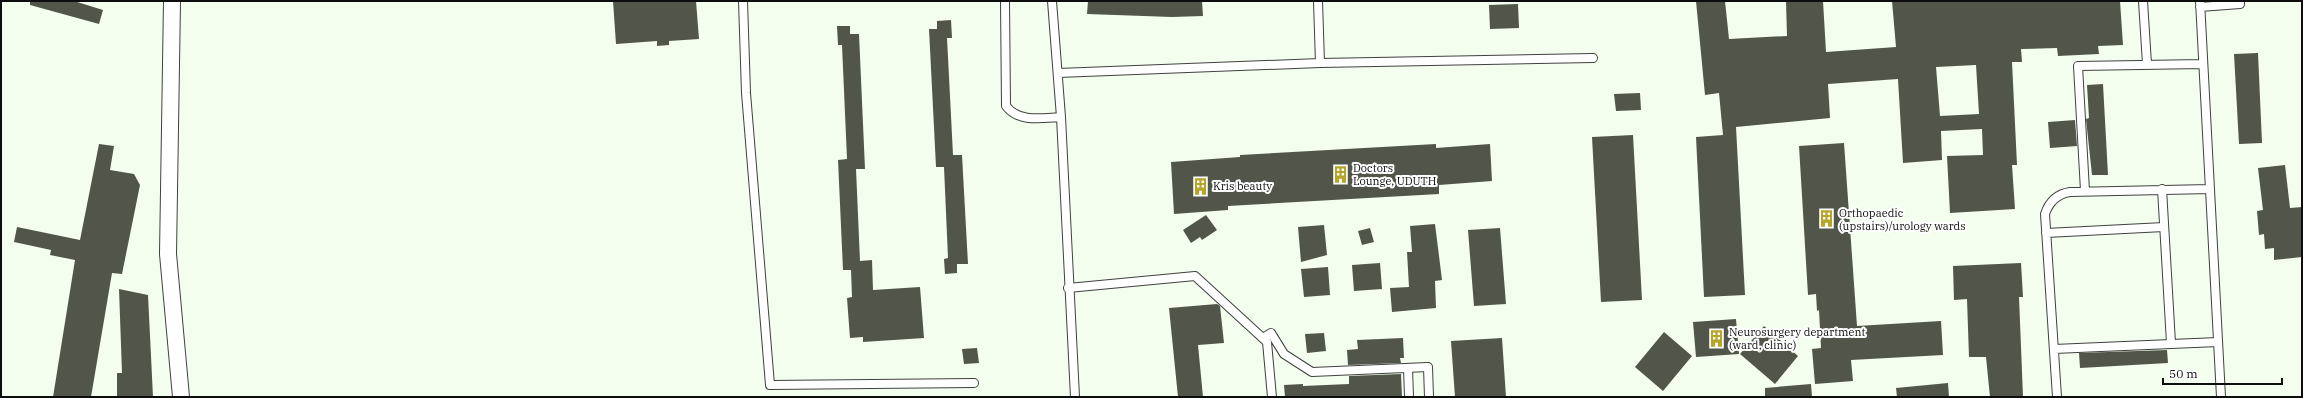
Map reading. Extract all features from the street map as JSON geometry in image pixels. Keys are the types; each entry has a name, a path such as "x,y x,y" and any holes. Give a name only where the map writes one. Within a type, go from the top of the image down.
{"street":[{"path":"172,1 168,254 181,397"}],"lane":[{"path":"743,1 746,93 770,385 974,383"},
{"path":"1006,1 1006,106 1011,112 1023,118 1060,117"},
{"path":"1052,1 1058,73 1068,288 1075,397"},
{"path":"1318,1 1320,63"},
{"path":"2143,1 2147,64"},
{"path":"2221,397 2200,4 2240,4 2240,1"},
{"path":"1058,73 1320,63 1593,58"},
{"path":"2085,191 2078,66 2203,64"},
{"path":"2162,189 2171,343"},
{"path":"2057,397 2045,214 2053,200 2064,193 2085,191 2210,189"},
{"path":"2046,233 2164,227"},
{"path":"1068,288 1195,276 1267,342 1272,397"},
{"path":"1263,338 1271,333 1284,354 1312,372 1428,367 1429,397"},
{"path":"2054,349 2218,342"},
{"path":"1408,368 1409,397"}],"building":[{"path":"30,1 74,1 103,10 99,24 30,5"},
{"path":"613,1 696,1 699,39 669,41 669,45 657,46 657,41 616,44"},
{"path":"1088,1 1202,1 1203,16 1172,17 1087,14"},
{"path":"1696,1 1725,1 1729,39 1787,36 1786,1 1823,1 1826,52 1896,47 1892,1 2120,1 2123,45 2098,46 2099,54 2058,56 2057,48 2021,49 2022,62 2012,62 2017,165 2012,165 2015,209 1950,213 1947,156 1983,155 1982,129 1941,131 1942,160 1903,163 1898,79 1828,84 1830,118 1736,127 1745,295 1704,297 1696,137 1723,135 1719,93 1705,95","holes":["1976,65 1979,114 1940,116 1936,67"]},
{"path":"1518,4 1519,28 1490,29 1489,5"},
{"path":"951,20 952,38 947,38 953,155 962,155 968,264 957,264 957,273 945,274 944,259 948,258 944,167 936,167 929,29 937,29 937,21"},
{"path":"837,26 850,26 850,34 859,34 865,169 856,169 860,261 872,260 873,290 920,287 924,338 863,342 863,337 850,338 847,298 852,297 851,270 843,270 838,160 847,159 842,45 838,45"},
{"path":"2258,53 2262,143 2239,144 2234,54"},
{"path":"2103,84 2108,175 2092,175 2086,119 2089,118 2087,85"},
{"path":"1640,93 1641,110 1616,111 1614,94"},
{"path":"2075,120 2077,146 2050,148 2048,122"},
{"path":"1633,135 1642,300 1601,302 1592,137"},
{"path":"1844,143 1857,326 1941,321 1943,355 1851,360 1853,381 1815,384 1812,349 1821,348 1819,310 1817,311 1816,294 1808,295 1799,146"},
{"path":"99,144 114,146 110,170 134,174 140,185 122,274 112,273 91,397 53,397 75,260 50,255 51,250 14,242 17,227 80,240"},
{"name":"Doctors Lounge, UDUTH","path":"1436,144 1436,148 1490,144 1492,181 1439,185 1439,194 1228,206 1228,210 1174,214 1171,162 1240,157 1240,155"},
{"path":"2285,165 2290,208 2302,207 2302,257 2274,260 2274,248 2265,249 2264,234 2259,235 2257,211 2263,210 2258,168"},
{"path":"1206,215 1217,230 1202,240 1200,237 1191,243 1183,230"},
{"path":"1435,224 1442,280 1435,281 1436,308 1392,312 1390,288 1409,287 1407,252 1412,252 1410,226"},
{"path":"1324,225 1327,255 1301,262 1298,227"},
{"path":"1370,228 1374,242 1362,245 1358,231"},
{"path":"1500,228 1506,304 1474,306 1468,230"},
{"path":"1380,263 1382,289 1354,291 1352,265"},
{"path":"2021,263 2023,297 2019,297 2023,397 1990,397 1986,357 1969,357 1967,299 1954,300 1953,266"},
{"path":"1328,267 1330,295 1304,297 1301,269"},
{"path":"119,289 148,295 153,397 117,397 117,373 122,373"},
{"path":"1217,304 1220,306 1224,343 1198,345 1203,397 1178,397 1169,308"},
{"name":"Neurosurgery department (ward, clinic)","path":"1736,319 1739,354 1696,357 1693,322"},
{"path":"1764,326 1798,356 1775,384 1740,354"},
{"path":"1664,332 1692,356 1663,391 1635,367"},
{"path":"1324,333 1326,351 1307,353 1305,334"},
{"path":"1403,338 1404,358 1400,358 1401,363 1348,365 1347,350 1358,349 1357,340"},
{"path":"1502,338 1506,397 1455,397 1451,341"},
{"path":"977,348 979,363 964,364 962,349"},
{"path":"2167,350 2168,363 2080,368 2079,353"},
{"path":"1401,374 1402,397 1285,397 1284,385 1303,384 1303,386 1349,384 1349,376"},
{"path":"1948,383 1949,397 1897,397 1896,388"},
{"path":"1811,384 1812,397 1765,397 1765,388"}],"place":[{"name":"Doctors Lounge, UDUTH","path":"1340,174"},
{"name":"Kris beauty","path":"1200,186"},
{"name":"Orthopaedic (upstairs)/urology wards","path":"1826,219"},
{"name":"Neurosurgery department (ward, clinic)","path":"1716,338"}]}
